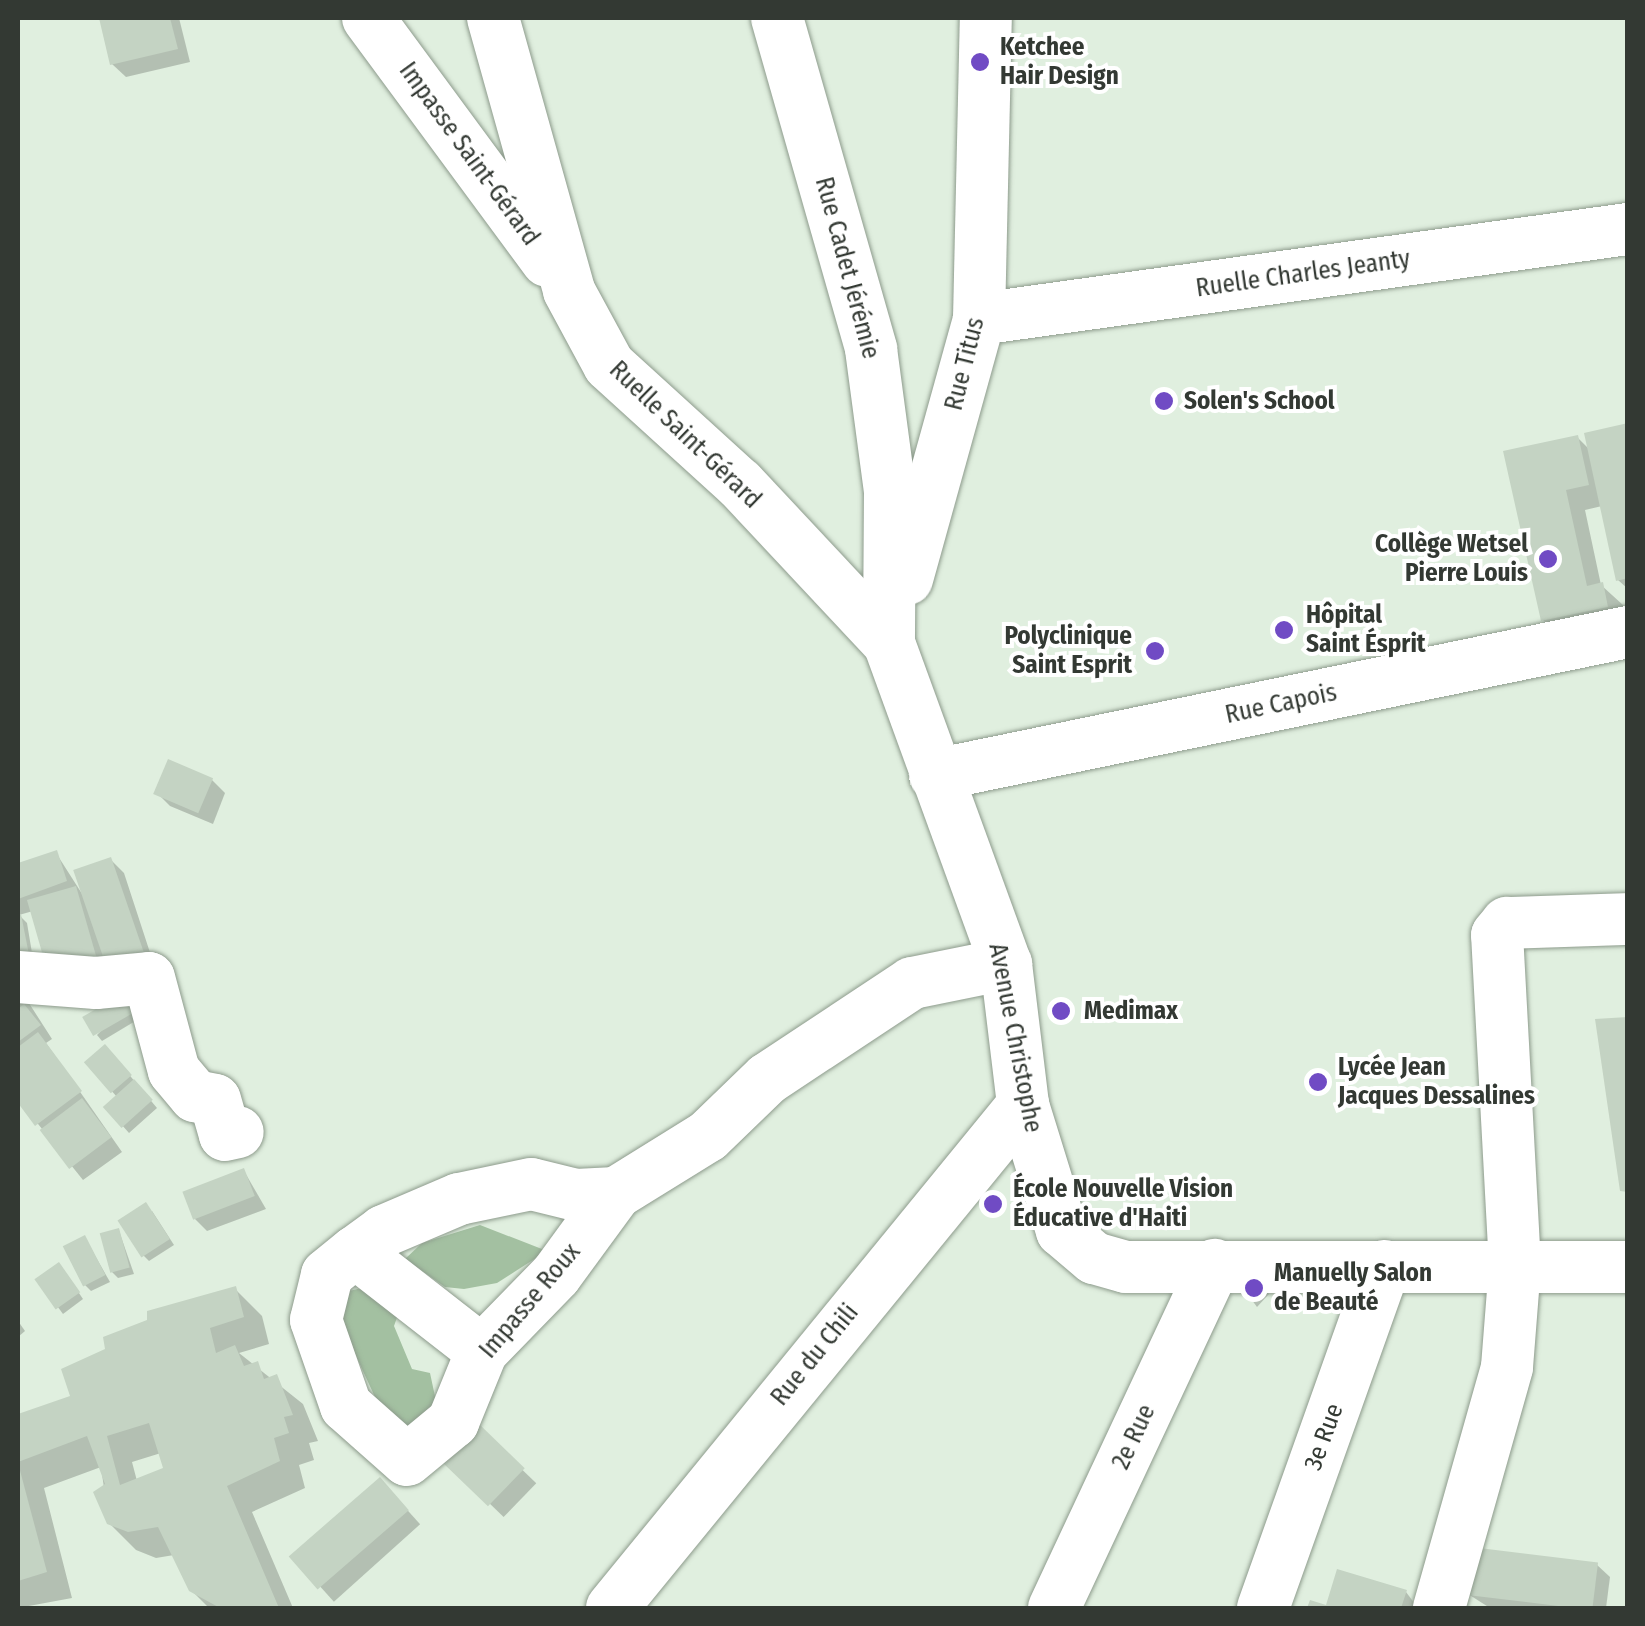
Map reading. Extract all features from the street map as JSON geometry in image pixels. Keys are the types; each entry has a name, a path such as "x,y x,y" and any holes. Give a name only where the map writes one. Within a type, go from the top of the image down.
{"street":[{"name":"Impasse Saint-Gérard","path":"368,18 568,291"},
{"name":"Ruelle Saint-Gérard","path":"493,18 568,291 608,365 740,484 889,643"},
{"name":"Rue Cadet Jérémie","path":"777,18 871,349 890,491 889,643"},
{"name":"Rue Titus","path":"889,643 979,319 986,18"},
{"name":"Ruelle Charles Jeanty","path":"979,319 1628,229"},
{"name":"Rue Capois","path":"935,775 1628,632"},
{"name":"Avenue Christophe","path":"889,643 1006,964 1023,1105 1062,1231 1075,1248 1126,1267 1628,1267"},
{"path":"1440,1608 1507,1367 1515,1266 1499,927 1628,918"},
{"name":"Impasse Roux","path":"616,1193 576,1195 531,1184 459,1198 384,1231 326,1274 316,1320 346,1406 407,1460 452,1422 482,1351 556,1276 616,1193 708,1136 767,1078 912,983 1006,964"},
{"path":"18,977 96,983 149,978 174,1071 195,1096 215,1100 225,1135 238,1132"},
{"name":"Rue du Chili","path":"612,1608 1023,1105"},
{"path":"356,1252 482,1351"},
{"name":"2e Rue","path":"1054,1608 1215,1266"},
{"name":"3e Rue","path":"1263,1608 1385,1266"}],"green space":[{"path":"480,1225 547,1251 497,1283 464,1289 445,1287 405,1259 422,1243"},
{"path":"370,1286 401,1306 394,1326 412,1369 430,1373 436,1401 424,1426 401,1427 375,1397 337,1315 345,1292"}],"building":[{"path":"99,18 170,18 178,49 110,65"},
{"path":"1628,423 1628,578 1616,581 1584,433"},
{"path":"1578,435 1589,485 1566,490 1587,586 1603,582 1608,607 1541,621 1503,451"},
{"path":"168,759 213,778 198,813 153,794"},
{"path":"57,850 67,881 18,899 18,863"},
{"path":"111,857 147,961 109,974 73,870"},
{"path":"76,886 98,964 49,978 27,900"},
{"path":"21,914 31,965 18,968 18,915"},
{"path":"122,994 133,1013 93,1036 82,1017"},
{"path":"24,1004 41,1025 18,1042 18,1009"},
{"path":"1628,1017 1628,1192 1620,1191 1595,1019"},
{"path":"38,1032 82,1091 35,1126 18,1103 18,1047"},
{"path":"105,1044 132,1075 111,1093 84,1062"},
{"path":"134,1079 153,1100 122,1128 103,1107"},
{"path":"82,1098 111,1137 69,1169 40,1130"},
{"path":"244,1168 255,1196 193,1220 182,1192"},
{"path":"146,1202 170,1239 141,1257 117,1221"},
{"path":"119,1228 130,1268 110,1273 100,1233"},
{"path":"85,1235 105,1275 83,1286 63,1246"},
{"path":"59,1262 80,1292 56,1310 34,1279"},
{"path":"236,1286 244,1317 210,1328 216,1353 235,1345 244,1366 258,1361 264,1379 277,1374 293,1415 284,1417 289,1433 274,1438 280,1461 227,1486 279,1608 220,1608 189,1591 158,1527 128,1532 107,1524 93,1492 105,1484 87,1436 18,1462 18,1414 70,1396 61,1369 105,1349 103,1337 147,1320 147,1311","holes":["149,1423 163,1468 120,1485 107,1436"]},
{"path":"478,1423 525,1468 488,1506 441,1461"},
{"path":"18,1463 47,1572 18,1581"},
{"path":"380,1477 409,1510 318,1590 289,1556"},
{"path":"1471,1547 1598,1563 1592,1608 1465,1595"},
{"path":"1337,1569 1407,1590 1401,1608 1307,1608 1310,1600 1326,1605"}],"place":[{"name":"Ketchee Hair Design","path":"980,62"},
{"name":"Solen's School","path":"1164,401"},
{"name":"Collège Wetsel Pierre Louis","path":"1548,559"},
{"name":"Hôpital Saint Ésprit","path":"1284,630"},
{"name":"Polyclinique Saint Esprit","path":"1155,651"},
{"name":"Medimax","path":"1061,1011"},
{"name":"Lycée Jean Jacques Dessalines","path":"1318,1082"},
{"name":"École Nouvelle Vision Éducative d'Haiti","path":"993,1204"},
{"name":"Manuelly Salon de Beauté","path":"1254,1288"}]}
